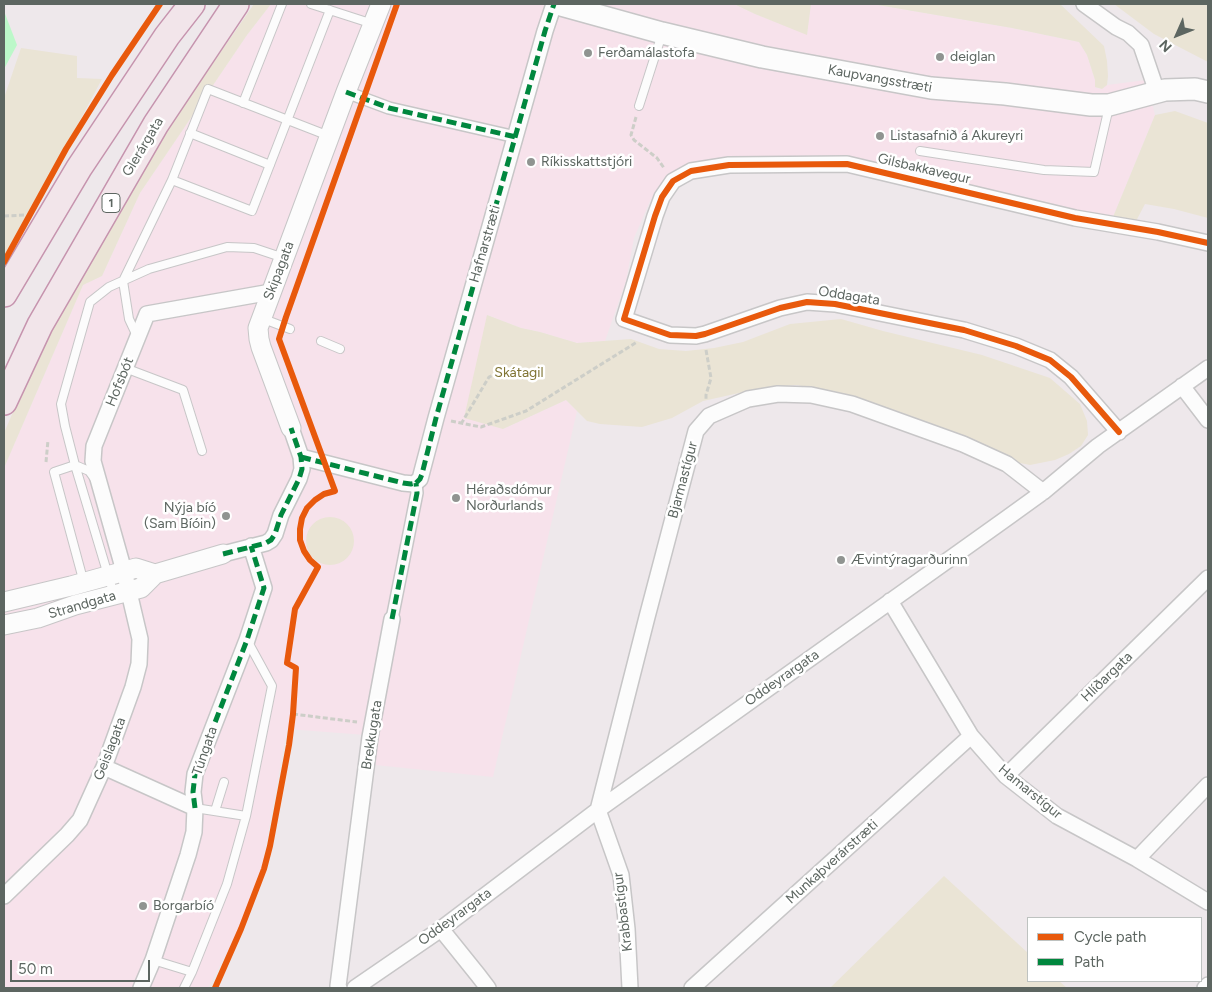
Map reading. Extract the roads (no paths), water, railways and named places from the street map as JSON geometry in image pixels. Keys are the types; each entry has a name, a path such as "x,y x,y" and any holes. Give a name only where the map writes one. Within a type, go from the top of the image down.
{"highway":[{"path":"4,294 79,168 168,36 192,4"},
{"name":"Glerárgata","path":"4,402 40,325 156,124 236,4"}],"main road":[{"name":"Kaupvangsstræti","path":"555,4 662,33 762,57 930,88 1004,94 1091,105 1109,105 1157,92 1195,89 1208,92"}],"street":[{"name":"Skipagata","path":"271,540 302,469 301,457 259,339 258,328 329,136 381,4"},
{"name":"Hafnarstræti","path":"416,483 422,474 436,418 555,4"},
{"path":"1084,4 1116,27 1128,33 1141,45 1157,92"},
{"path":"346,92 389,108 516,137"},
{"name":"Gilsbakkavegur","path":"655,216 662,196 673,181 691,171 729,165 847,164 1075,218 1158,232 1208,243"},
{"name":"Oddagata","path":"655,216 624,320 670,335 696,336 780,308 807,302 835,304 964,330 1016,346 1050,360 1071,377 1119,432"},
{"name":"Hofsbót","path":"116,574 100,486 93,462 94,446 148,314 271,292"},
{"name":"Oddeyrargata","path":"355,988 440,929 598,810 1043,492 1098,446 1208,368"},
{"path":"1182,386 1208,420"},
{"name":"Bjarmastígur","path":"598,810 696,431 709,416 748,399 778,394 811,395 852,404 964,444 1007,464 1043,492"},
{"path":"301,457 397,482 416,483"},
{"name":"Brekkugata","path":"339,988 370,737 418,493 416,483"},
{"name":"Strandgata","path":"4,625 38,618 75,605 141,588 155,574 271,540"},
{"name":"Túngata","path":"141,988 153,960 194,832 195,808 193,792 195,774 247,640 264,588 251,546"},
{"name":"Strandgata","path":"4,602 84,583 136,568 155,574"},
{"name":"Geislagata","path":"4,896 68,835 80,820 104,767 133,687 139,664 140,640 121,593 116,574"},
{"name":"Hlíðargata","path":"1006,776 1208,578"},
{"name":"Hamarstígur","path":"890,601 971,736 1006,776 1056,816 1137,859 1208,902"},
{"name":"Munkaþverárstræti","path":"692,988 971,736"},
{"path":"104,767 195,808"},
{"path":"1137,859 1208,784"},
{"name":"Krabbastígur","path":"598,810 621,875 627,929 630,988"},
{"path":"440,929 488,988"},
{"path":"1205,988 1208,985"}],"lane":[{"path":"243,103 282,4"},
{"path":"311,4 373,24"},
{"path":"172,180 252,211 330,10"},
{"path":"639,106 662,33"},
{"path":"138,338 129,319 123,281 172,180 208,89 329,136"},
{"path":"920,151 1044,170 1094,172 1109,105"},
{"path":"190,133 270,165"},
{"path":"116,574 75,465 61,404 90,302 109,287 149,269 228,247 254,248 284,258"},
{"path":"261,318 290,330"},
{"path":"321,341 340,349"},
{"path":"125,368 183,390 202,451"},
{"path":"84,583 54,472 75,465 89,471 100,486"},
{"path":"184,988 227,884 246,816 272,686 247,640"},
{"path":"215,811 224,782"},
{"path":"195,808 246,816"},
{"path":"153,960 192,972"}],"place":[{"name":"Ferðamálastofa","path":"588,53"},
{"name":"deiglan","path":"940,57"},
{"name":"Listasafnið á Akureyri","path":"880,136"},
{"name":"Ríkisskattstjóri","path":"531,162"},
{"name":"Héraðsdómur Norðurlands","path":"456,498"},
{"name":"Nýja bíó (Sam Bíóin)","path":"226,516"},
{"name":"Ævintýragarðurinn","path":"841,560"},
{"name":"Borgarbíó","path":"143,906"}],"park label":[{"name":"Skátagil","path":"519,373"}]}
